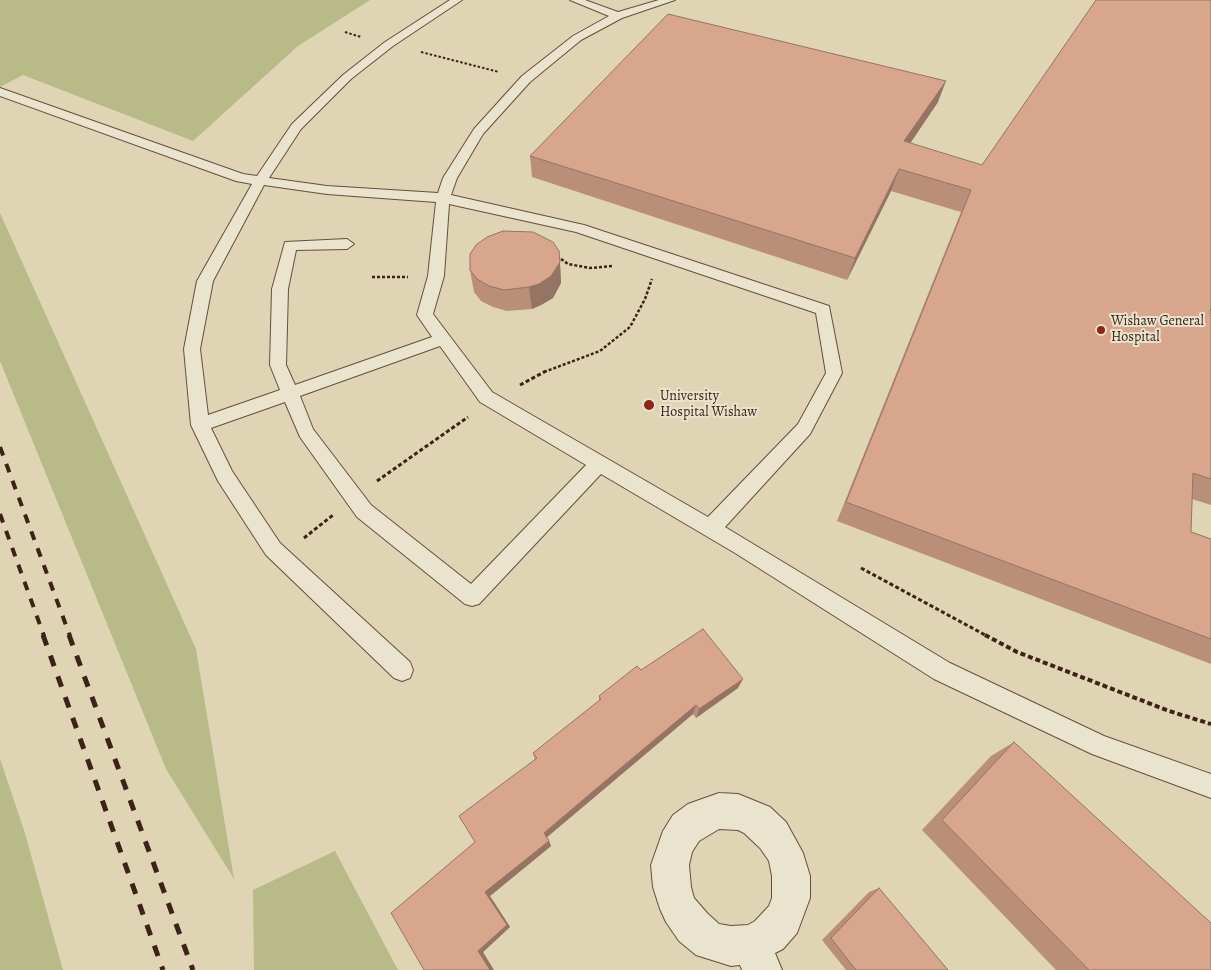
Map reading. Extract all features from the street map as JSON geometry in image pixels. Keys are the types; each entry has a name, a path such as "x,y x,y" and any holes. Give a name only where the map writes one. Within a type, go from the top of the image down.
{"lane":[{"path":"402,670 273,549 225,476 200,425 192,348 206,280 260,181 296,128 347,77 389,44 457,0"},
{"path":"575,0 618,16"},
{"path":"670,0 618,16 577,38 526,79 478,132 450,178 443,198 436,276 425,315 486,397 710,529 942,671 1100,746 1211,786"},
{"path":"0,92 242,178 327,190 443,198 579,228 823,310 834,373 804,429 710,529"},
{"path":"347,244 290,245 280,289 278,365 306,432 364,511 472,597 599,464"},
{"path":"200,425 443,339"}],"path":[{"path":"345,32 526,79"},
{"path":"555,254 568,264 590,268 616,266"},
{"path":"372,277 436,276"},
{"path":"861,568 1017,652 1170,711 1211,724"}],"green space":[{"path":"0,0 370,0 298,46 193,141 23,75 0,87"},
{"path":"0,213 196,649 234,879 166,769 0,361"},
{"path":"0,759 24,830 63,970 0,970"},
{"path":"335,851 398,970 254,970 253,890"}],"building":[{"name":"Wishaw General Hospital","path":"1096,0 1211,0 1211,479 1193,473 1191,532 1211,539 1211,639 846,502 971,190 899,169 855,258 530,156 668,14 946,81 904,141 982,165"},
{"path":"503,231 533,232 553,242 559,251 560,262 551,276 539,284 529,287 504,290 489,286 477,279 470,270 470,254 476,245 487,237"},
{"path":"703,629 743,679 699,709 696,705 544,833 549,841 485,892 507,925 478,951 490,970 424,970 391,913 475,842 459,816 537,758 533,753 601,699 599,696 637,666 641,670"},
{"path":"1014,742 1211,923 1211,970 1089,970 942,820"},
{"path":"879,888 948,970 856,970 831,938"}],"railway":[{"path":"0,447 70,636"},
{"path":"0,514 44,636"},
{"path":"43,635 163,970"},
{"path":"69,635 193,970"}],"place":[{"name":"Wishaw General Hospital","path":"1101,330"},
{"name":"University Hospital Wishaw","path":"649,405"}]}
